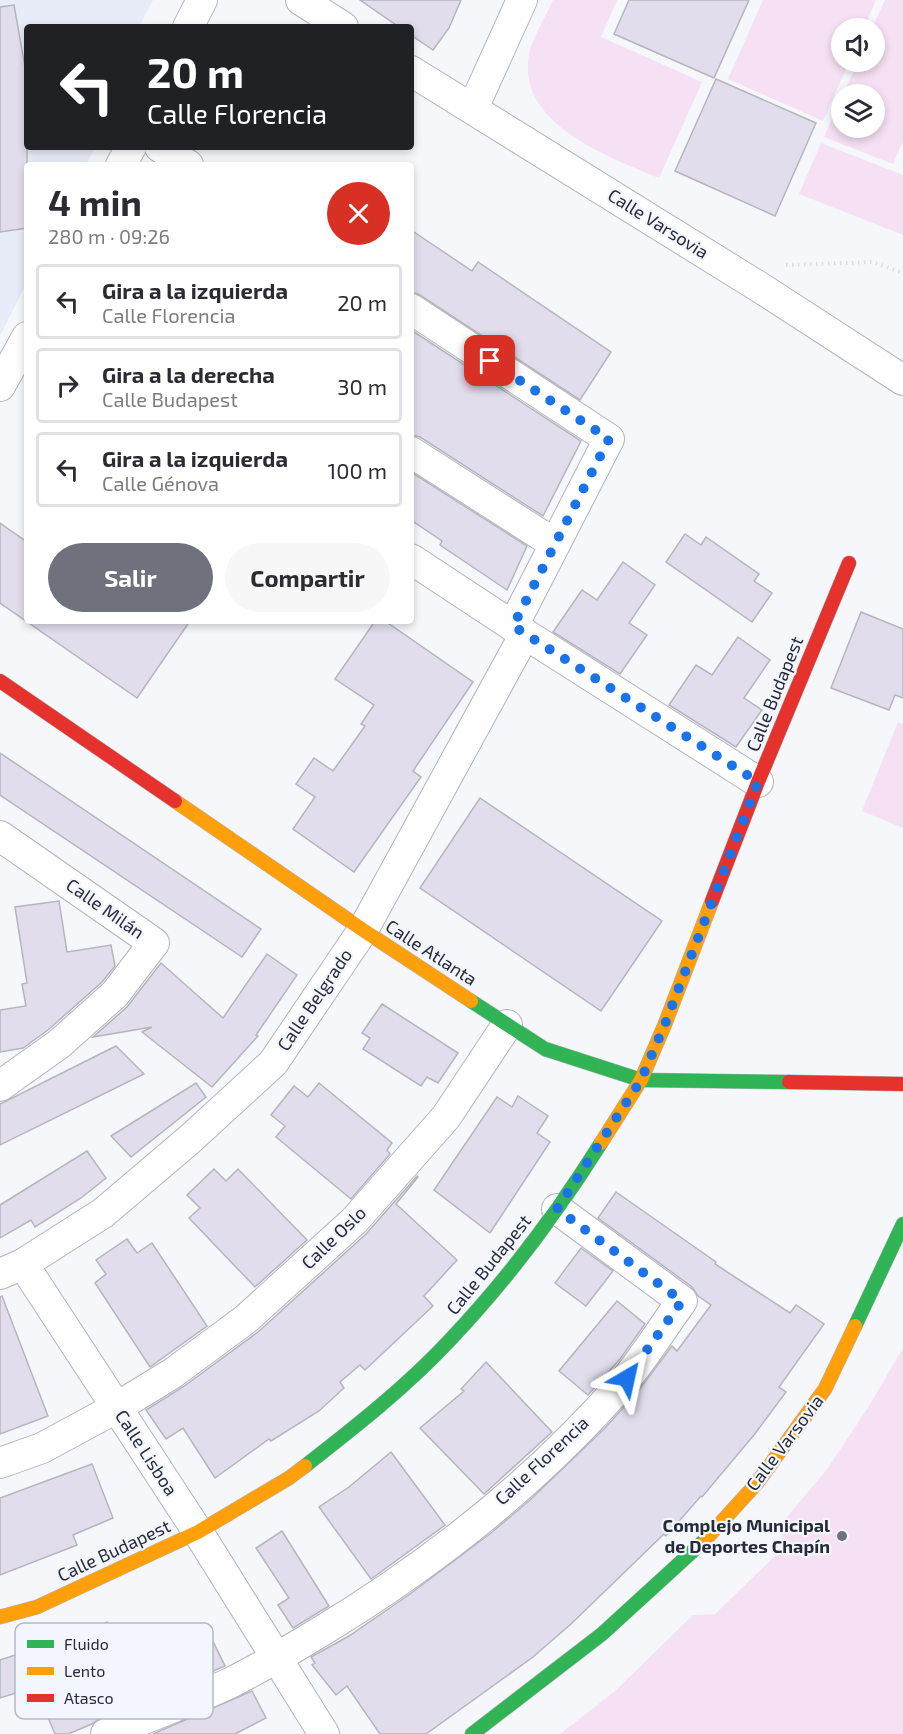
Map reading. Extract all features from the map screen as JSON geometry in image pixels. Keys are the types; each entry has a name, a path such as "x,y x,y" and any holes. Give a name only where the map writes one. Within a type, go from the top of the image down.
{"street":[{"path":"301,0 338,24"},
{"path":"473,108 522,0"},
{"name":"Calle Varsovia","path":"414,73 764,290 903,380"},
{"path":"165,150 183,162"},
{"name":"Calle Belgrado","path":"11,1269 103,1213 189,1140 273,1063 363,930 519,630 555,544 609,439 414,311"},
{"path":"0,386 24,342"},
{"path":"414,454 555,544"},
{"path":"414,561 758,782"},
{"name":"Calle Budapest","path":"0,1617 37,1607 198,1532 289,1478 369,1416 448,1342 511,1271 557,1209 641,1080 665,1024 758,782 849,563"},
{"name":"Calle Atlanta","path":"0,681 363,930 545,1049 641,1080 903,1084"},
{"name":"Calle Milán","path":"0,836 154,943 116,994 59,1044 0,1086"},
{"name":"Calle Oslo","path":"0,1463 42,1448 116,1408 173,1373 246,1319 354,1221 446,1117 507,1025"},
{"name":"Calle Florencia","path":"276,1659 379,1596 454,1541 549,1460 627,1378 682,1301 557,1209"},
{"name":"Calle Varsovia","path":"471,1734 602,1634 716,1530 757,1483 825,1389 903,1224"},
{"name":"Calle Lisboa","path":"11,1269 116,1408 198,1532 324,1734"},
{"path":"213,1690 276,1659"},
{"path":"106,1734 145,1719"}],"path":[{"path":"764,290 778,265 873,262 903,273"}],"shaded area":[{"path":"0,0 153,0 141,24 24,24 24,150 94,150 88,162 24,162 24,288 0,336"},
{"path":"553,0 617,0 601,37 702,82 659,178 591,148 569,134 550,117 536,98 528,76 530,50"},
{"path":"763,0 876,0 868,18 831,18 831,72 845,72 839,84 831,84 831,103 823,121 728,79"},
{"path":"885,0 903,0 903,141 893,164 824,137 831,121 831,138 885,138 885,84 848,84 853,72 885,72 885,18 877,18"},
{"path":"821,143 903,175 903,235 799,194"},
{"path":"898,722 903,724 903,828 862,811"},
{"name":"Complejo Municipal de Deportes Chapín","path":"903,1348 903,1734 560,1734 614,1692 693,1615 715,1614 782,1549 781,1524 828,1468 869,1406"}],"building":[{"path":"360,0 461,0 449,28 433,50 414,37 414,24 395,24"},
{"path":"629,0 749,0 714,78 614,34"},
{"path":"14,5 24,61 24,150 27,150 27,162 24,162 24,228 0,232 0,7"},
{"path":"716,79 816,123 775,216 675,171"},
{"path":"414,232 472,271 478,262 611,352 580,400 414,293"},
{"path":"414,332 581,441 543,516 420,437 414,436"},
{"path":"414,474 527,546 507,590 440,545 442,541 414,522"},
{"path":"0,523 24,540 24,620 0,603"},
{"path":"685,534 701,545 706,537 759,574 754,581 772,593 752,622 666,562"},
{"path":"623,562 655,585 629,623 647,635 620,674 553,632 582,590 597,600"},
{"path":"861,612 903,629 903,698 895,695 889,710 831,688"},
{"path":"30,624 188,624 137,698"},
{"path":"373,624 389,624 473,682 413,771 421,777 354,872 293,829 315,797 296,784 314,758 333,771 365,726 361,724 374,705 335,679"},
{"path":"738,637 770,660 744,698 762,710 736,747 669,705 696,665 712,675"},
{"path":"0,753 261,929 242,957 0,795"},
{"path":"480,798 662,921 601,1011 420,888"},
{"path":"59,901 67,952 111,945 115,966 102,982 48,1030 23,1048 0,1052 0,1010 26,1006 22,984 27,983 15,907"},
{"path":"267,954 297,975 256,1035 258,1036 212,1087 142,1032 152,1027 93,1037 127,1007 161,963 223,1018"},
{"path":"382,1004 458,1053 438,1083 427,1077 421,1086 363,1049 370,1038 362,1033"},
{"path":"116,1046 144,1074 0,1145 0,1104"},
{"path":"196,1083 206,1097 131,1157 111,1136"},
{"path":"319,1083 392,1143 387,1150 390,1154 351,1199 276,1137 285,1126 271,1115 294,1086 308,1097"},
{"path":"518,1096 548,1116 537,1133 550,1142 490,1233 434,1190 497,1097 512,1107"},
{"path":"87,1151 106,1178 81,1198 35,1227 31,1220 0,1238 0,1205"},
{"path":"214,1169 226,1181 238,1169 307,1240 255,1287 189,1218 200,1208 187,1195"},
{"path":"417,1176 396,1204 457,1260 424,1296 433,1306 365,1370 360,1365 340,1382 344,1388 319,1411 271,1441 269,1439 215,1478 183,1428 166,1439 146,1410 183,1387 258,1332 366,1234"},
{"path":"616,1192 716,1262 715,1264 790,1313 796,1305 824,1324 779,1387 786,1392 754,1435 702,1497 666,1536 664,1534 571,1624 533,1657 426,1734 380,1734 347,1686 336,1695 312,1665 315,1663 311,1657 349,1636 410,1594 491,1533 530,1500 605,1428 639,1390 672,1346 677,1351 711,1305 698,1296 692,1287 598,1218"},
{"path":"127,1239 137,1253 152,1243 207,1326 150,1367 95,1283 106,1274 96,1260"},
{"path":"581,1248 613,1271 586,1306 555,1283"},
{"path":"2,1296 48,1416 0,1434 0,1297"},
{"path":"617,1301 645,1324 620,1359 588,1395 559,1371"},
{"path":"486,1362 552,1432 484,1494 420,1428 464,1391 461,1389"},
{"path":"391,1452 445,1525 371,1579 319,1507 349,1487"},
{"path":"92,1464 113,1518 73,1535 77,1545 0,1575 0,1498"},
{"path":"282,1531 329,1606 293,1628 278,1605 289,1598 256,1548"},
{"path":"213,1641 225,1666 213,1671"},
{"path":"15,1655 15,1693 0,1698 0,1660"},
{"path":"252,1691 266,1718 235,1734 153,1734 188,1719 213,1719 213,1708"},
{"path":"49,1719 99,1719 68,1734 55,1734"}],"traffic: fast":[{"path":"471,1001 545,1049 641,1080 789,1082"},
{"path":"305,1466 398,1390 433,1358 470,1318 530,1245 567,1195 601,1143"},
{"path":"855,1326 903,1224"},
{"path":"472,1734 602,1634 706,1539"}],"traffic: slow":[{"path":"175,801 471,1001"},
{"path":"601,1143 641,1080 712,901"},
{"path":"706,1539 757,1483 825,1389 855,1326"},
{"path":"0,1617 37,1607 198,1532 289,1478 305,1466"}],"traffic: jam":[{"path":"712,901 758,782 849,563"},
{"path":"0,681 175,801"},
{"path":"789,1082 903,1084"}],"place":[{"name":"Complejo Municipal de Deportes Chapín","path":"842,1536"}],"route":[{"path":"490,361 609,439 513,626 758,782 665,1024 641,1080 557,1209 682,1301 627,1378"}]}
